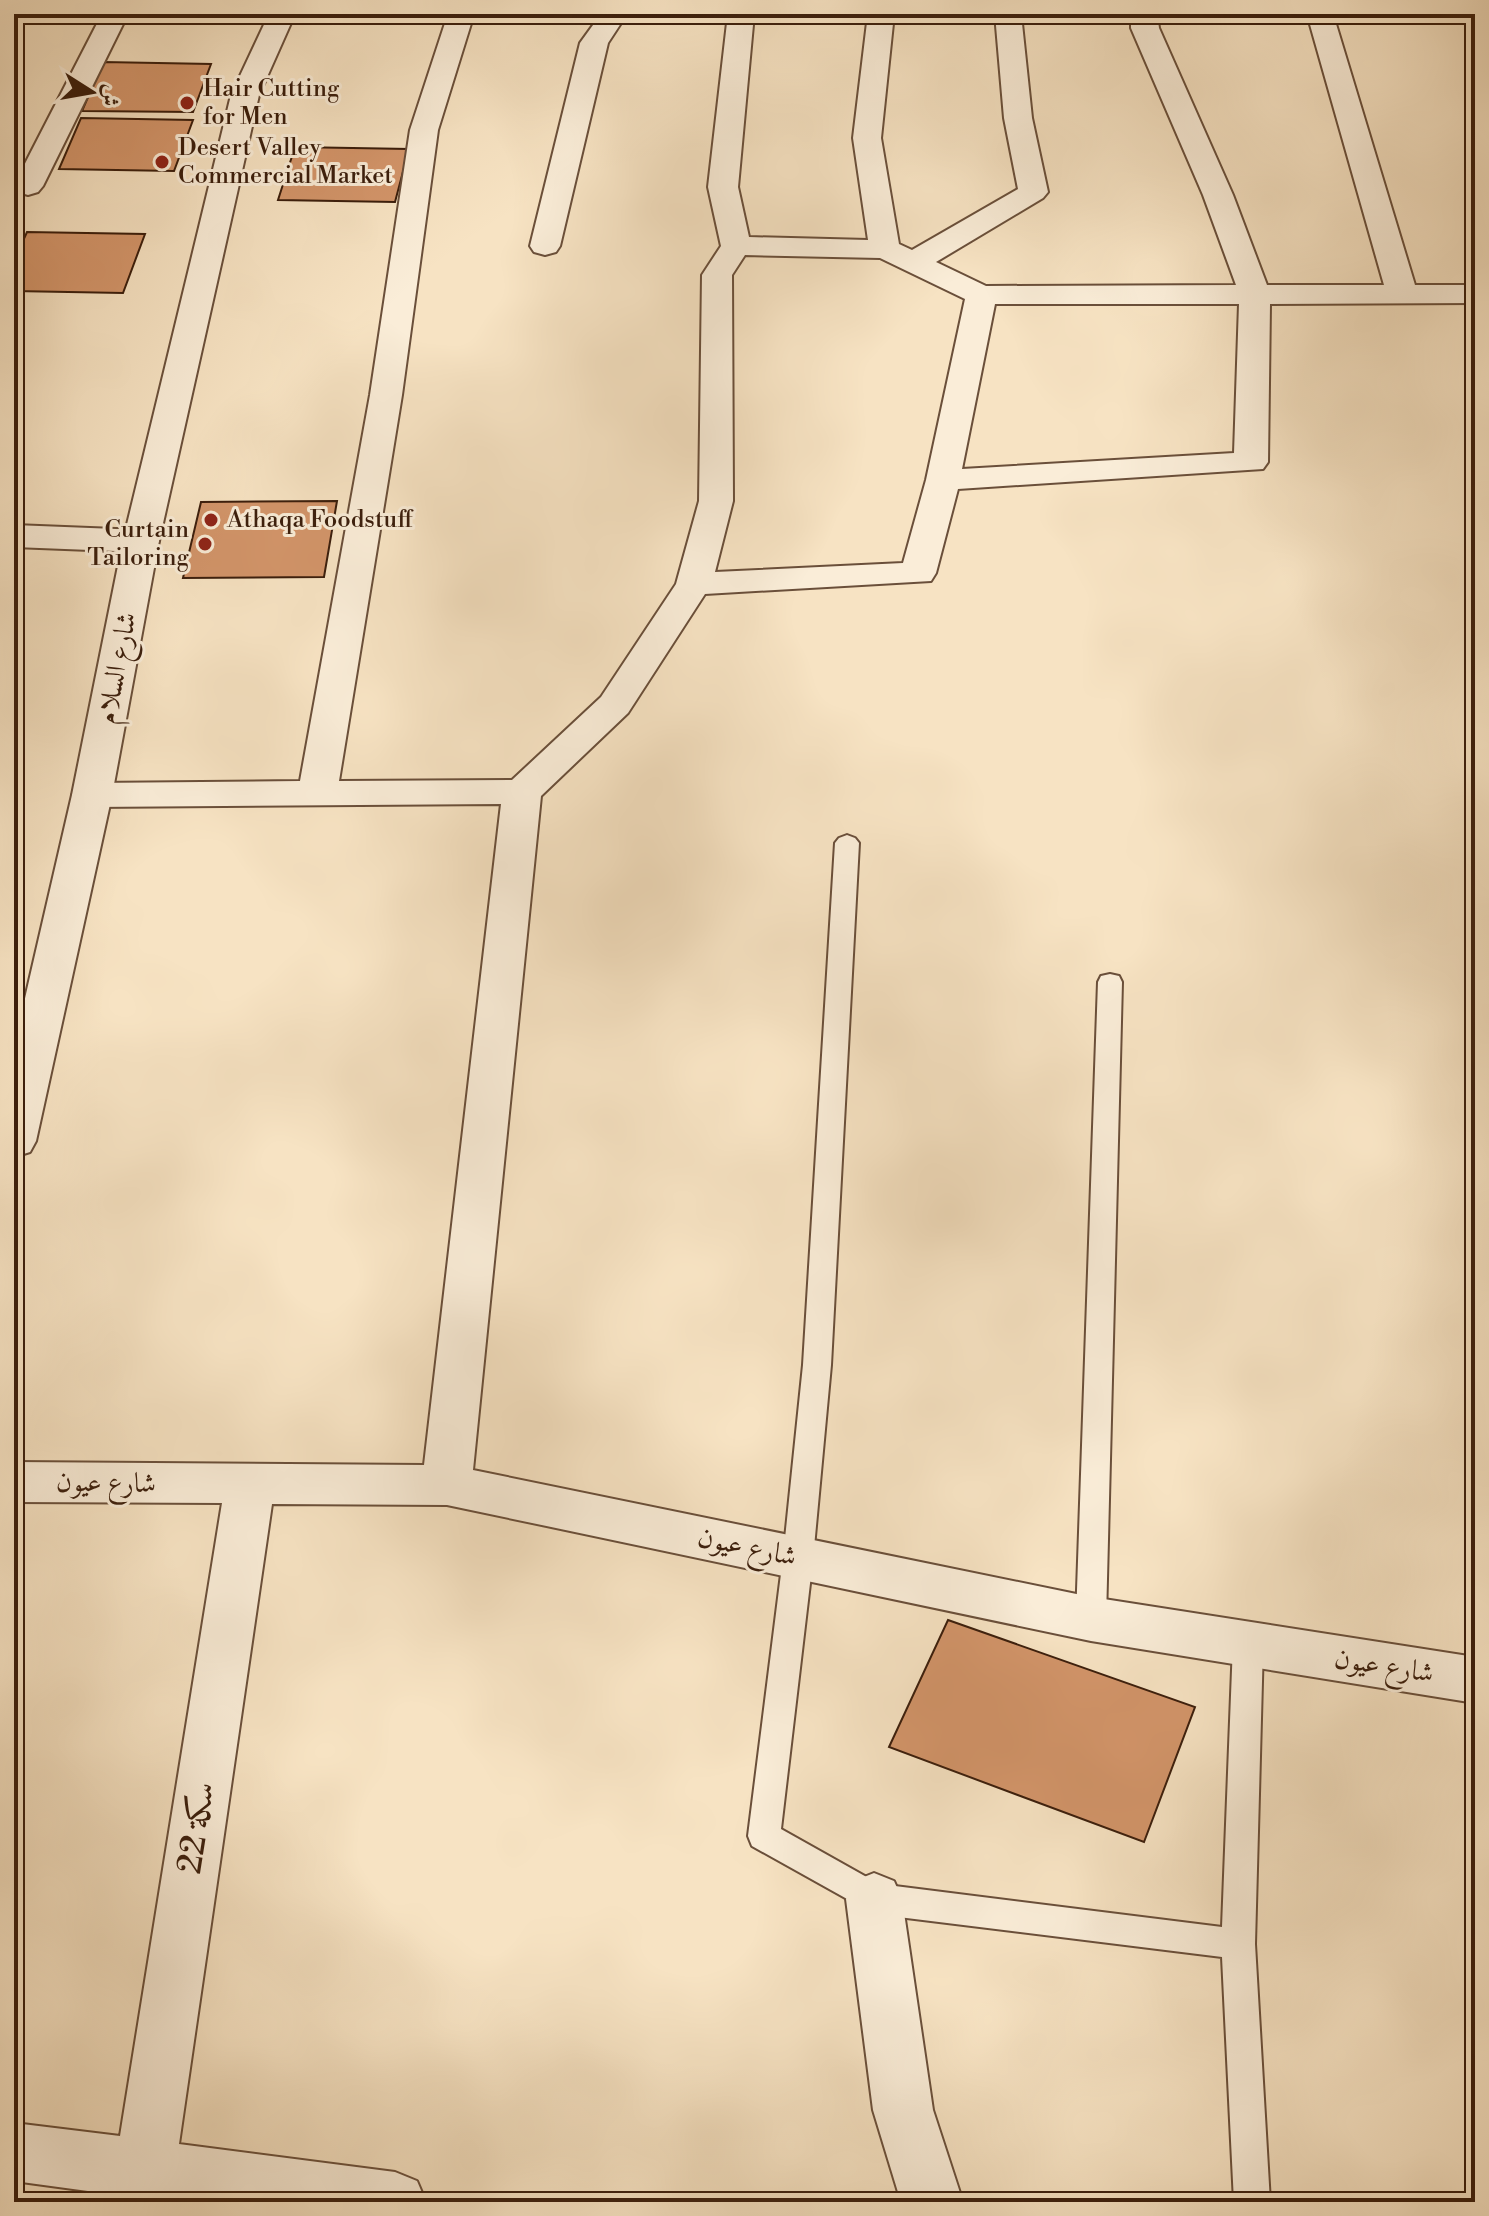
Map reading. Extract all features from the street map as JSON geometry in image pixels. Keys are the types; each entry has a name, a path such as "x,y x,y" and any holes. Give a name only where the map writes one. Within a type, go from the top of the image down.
{"street":[{"path":"28,186 115,14"},
{"name":"شارع السلام","path":"14,1141 92,795 141,541 245,95 282,14"},
{"path":"317,793 386,395 424,130 461,14"},
{"path":"545,246 594,43 614,14"},
{"path":"447,1485 522,792 615,705 694,584 716,501 717,275 736,246 723,187 741,14"},
{"path":"881,14 867,138 885,249"},
{"path":"913,262 1033,192 1018,118 1008,14"},
{"path":"943,480 1251,462 1255,294 1218,195 1145,28 1144,14"},
{"path":"1320,14 1402,294"},
{"path":"736,246 885,249 981,295 1475,294"},
{"path":"694,584 918,573 943,480 981,295"},
{"path":"14,536 141,541"},
{"path":"92,795 522,792"},
{"name":"شارع عيون","path":"14,1482 447,1485 1091,1619 1475,1680"},
{"name":"سكة 22","path":"145,2171 250,1484"},
{"path":"874,1899 903,2110 932,2202"},
{"path":"14,2152 395,2202"}],"lane":[{"path":"847,843 817,1365 798,1558 764,1836 874,1899 1238,1944"},
{"path":"1091,1619 1110,982"},
{"path":"1248,1644 1238,1944 1252,2202"}],"building":[{"path":"103,62 211,64 193,112 82,111"},
{"path":"81,118 193,120 174,171 59,169"},
{"path":"295,147 409,149 395,202 278,200"},
{"path":"27,232 145,234 123,293 14,291 14,261"},
{"path":"337,501 324,577 183,578 201,502"},
{"path":"948,1620 1195,1707 1144,1842 889,1747"}],"place":[{"name":"Hair Cutting for Men","path":"187,103"},
{"name":"Desert Valley Commercial Market","path":"162,162"},
{"name":"Athaqa Foodstuff","path":"211,520"},
{"name":"Curtain Tailoring","path":"205,544"}]}
